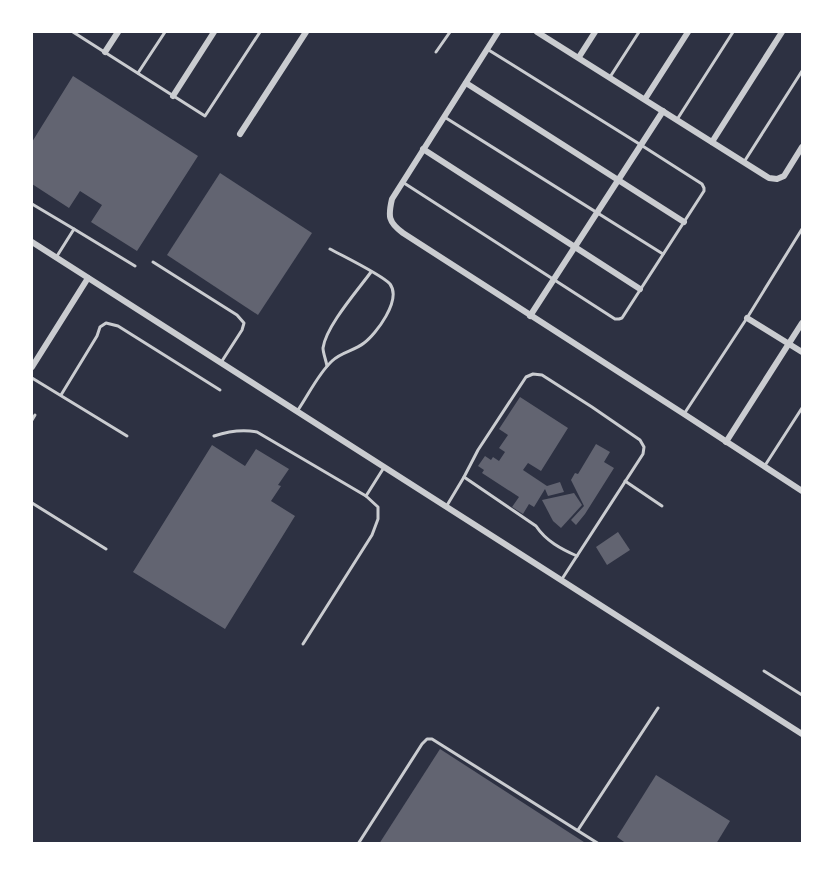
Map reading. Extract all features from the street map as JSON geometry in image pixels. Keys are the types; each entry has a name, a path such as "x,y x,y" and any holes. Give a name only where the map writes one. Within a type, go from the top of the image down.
{"street":[{"path":"105,52 118,32"},
{"path":"173,96 214,32"},
{"path":"240,134 306,32"},
{"path":"498,32 392,199 390,221 395,227 530,316 802,491"},
{"path":"579,57 595,32"},
{"path":"645,99 688,32"},
{"path":"712,142 782,32"},
{"path":"542,33 769,178 777,179 784,176 802,147"},
{"path":"466,82 684,222"},
{"path":"530,316 663,111"},
{"path":"423,150 640,289"},
{"path":"32,242 802,734"},
{"path":"32,367 88,278"},
{"path":"747,318 802,352"},
{"path":"726,442 802,323"}],"lane":[{"path":"74,32 206,116 260,32"},
{"path":"138,73 165,32"},
{"path":"436,52 450,32"},
{"path":"610,77 639,32"},
{"path":"677,120 733,32"},
{"path":"403,182 615,319 622,318 704,191 702,184 487,50"},
{"path":"744,162 802,71"},
{"path":"444,117 663,254"},
{"path":"32,204 135,266"},
{"path":"56,258 74,229"},
{"path":"684,414 802,229"},
{"path":"297,411 327,366 342,353 366,342 381,323 394,296 390,285 330,249"},
{"path":"153,262 237,315 244,323 221,363"},
{"path":"327,366 323,350 326,338 336,320 371,272"},
{"path":"61,395 97,336 100,327 106,323 118,326 219,390"},
{"path":"446,507 478,450 526,376 542,375 640,440 644,447 643,454 561,580"},
{"path":"32,378 127,436"},
{"path":"764,467 802,408"},
{"path":"32,420 35,415"},
{"path":"214,436 245,429 257,432 366,496 378,507 378,519 372,535 303,644"},
{"path":"366,496 384,467"},
{"path":"464,477 536,526 543,535 561,549 577,556"},
{"path":"625,481 662,506"},
{"path":"32,503 106,549"},
{"path":"764,671 802,695"},
{"path":"578,830 658,708"},
{"path":"358,843 427,739 432,739 599,843"}],"building":[{"path":"73,76 198,156 137,251 91,222 102,205 80,191 69,208 32,184 32,142"},
{"path":"220,173 312,233 258,315 167,255"},
{"path":"520,397 568,428 541,471 528,463 523,470 547,486 560,482 564,492 548,496 545,489 534,507 529,504 523,514 512,507 519,497 482,473 484,470 478,466 485,456 499,461 505,452 499,448 508,435 499,429"},
{"path":"596,444 610,452 604,462 614,468 576,525 571,520 584,506 571,480 575,473 578,474"},
{"path":"212,445 245,466 256,449 289,469 271,501 295,516 225,629 133,572"},
{"path":"574,493 582,505 561,528 553,521 542,500"},
{"path":"618,532 630,550 607,565 596,547"},
{"path":"440,749 587,844 379,844"},
{"path":"656,775 730,821 716,844 627,844 617,837"}]}
